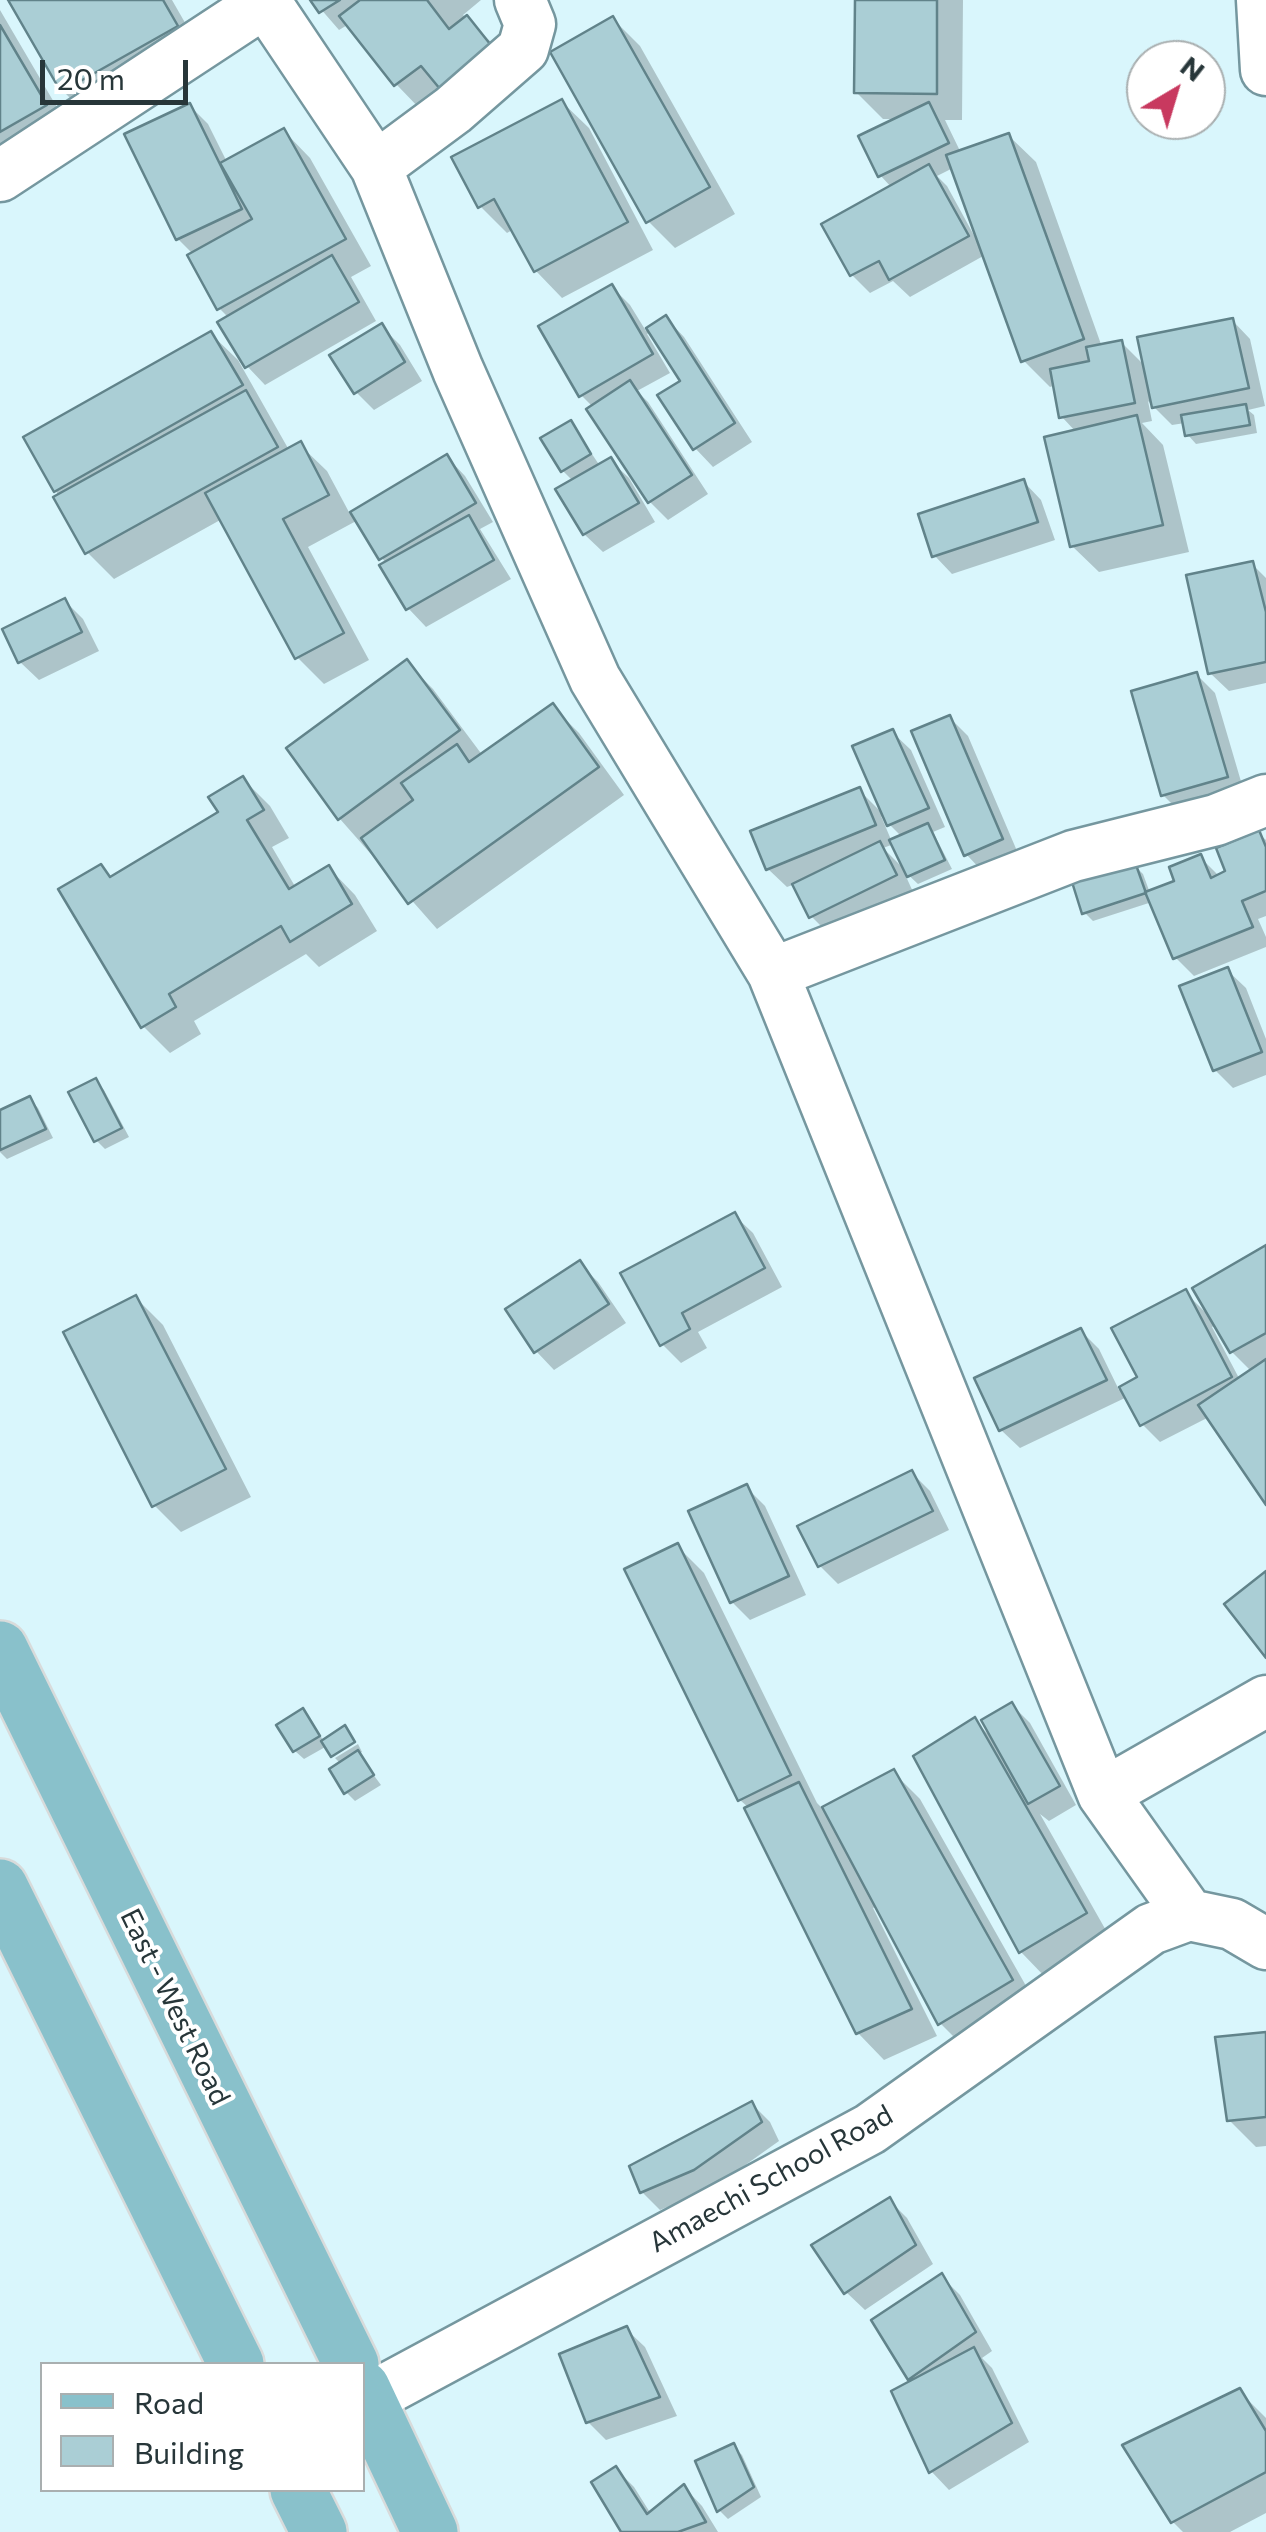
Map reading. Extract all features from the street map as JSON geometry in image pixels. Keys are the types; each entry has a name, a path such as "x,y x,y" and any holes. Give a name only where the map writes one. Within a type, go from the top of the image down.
{"main road":[{"name":"East - West Road","path":"0,1649 349,2362"},
{"path":"0,1887 235,2362"},
{"name":"East - West Road","path":"365,2395 430,2532"},
{"path":"299,2492 319,2532"}],"street":[{"path":"376,168 453,110 523,49 530,24 520,0"},
{"path":"1262,0 1266,70"},
{"path":"0,176 264,1 376,168 458,370 595,680 773,973 1103,1794 1190,1916 1232,1924 1266,1944"},
{"path":"773,973 1074,856 1216,820 1266,800"},
{"path":"1103,1794 1266,1701"},
{"name":"Amaechi School Road","path":"365,2382 870,2129 1151,1929 1190,1916"}],"building":[{"path":"8,0 163,0 178,26 61,92"},
{"path":"310,0 340,0 319,13"},
{"path":"360,0 427,0 449,29 467,15 498,54 445,95 421,66 394,86 339,16"},
{"path":"855,0 937,0 937,94 854,93"},
{"path":"613,16 710,187 646,223 550,52"},
{"path":"0,25 47,105 0,132"},
{"path":"562,99 628,222 534,272 494,199 478,208 451,157"},
{"path":"929,102 949,143 878,177 858,136"},
{"path":"190,103 242,209 176,240 124,134"},
{"path":"284,128 346,239 217,310 187,255 252,219 220,163"},
{"path":"1009,133 1084,339 1021,362 946,155"},
{"path":"929,164 969,236 889,280 879,261 850,276 821,224"},
{"path":"332,255 359,302 245,368 217,322"},
{"path":"612,284 653,354 579,397 538,326"},
{"path":"666,315 735,423 693,450 657,395 680,381 646,328"},
{"path":"1233,318 1249,388 1152,408 1137,337"},
{"path":"382,323 405,362 354,394 329,355"},
{"path":"211,331 243,385 54,492 23,437"},
{"path":"1122,340 1135,403 1059,418 1050,369 1089,361 1086,347"},
{"path":"630,380 692,475 648,503 586,409"},
{"path":"246,390 278,447 85,554 53,497"},
{"path":"1246,404 1250,425 1185,436 1181,415"},
{"path":"1137,415 1163,525 1070,547 1044,437"},
{"path":"571,420 591,454 561,472 540,438"},
{"path":"301,441 329,495 283,519 344,633 295,659 205,493"},
{"path":"447,454 476,503 379,560 350,512"},
{"path":"611,457 639,503 583,535 555,489"},
{"path":"1024,479 1038,522 932,557 918,514"},
{"path":"469,515 494,560 406,610 379,565"},
{"path":"1253,561 1266,612 1266,662 1208,674 1186,575"},
{"path":"65,598 82,632 18,663 2,629"},
{"path":"407,659 460,730 338,820 286,748"},
{"path":"1197,672 1228,777 1161,796 1131,691"},
{"path":"553,703 599,767 408,904 361,838 413,800 401,783 457,744 469,762"},
{"path":"950,715 1003,839 964,856 911,731"},
{"path":"893,729 929,808 887,826 852,746"},
{"path":"243,776 264,810 247,820 289,889 329,865 352,904 290,942 281,926 169,994 176,1007 141,1028 58,889 101,864 110,877 218,812 208,797"},
{"path":"860,787 876,825 766,870 750,831"},
{"path":"928,823 945,860 907,877 889,840"},
{"path":"1259,830 1266,847 1266,891 1242,901 1253,927 1173,959 1145,892 1174,881 1169,867 1201,854 1211,878 1225,871 1216,848"},
{"path":"880,841 897,875 809,918 792,884"},
{"path":"1135,862 1146,893 1082,914 1072,882"},
{"path":"1228,967 1262,1052 1213,1071 1179,986"},
{"path":"96,1078 122,1128 94,1142 68,1092"},
{"path":"30,1096 46,1129 0,1150 0,1110"},
{"path":"735,1212 765,1268 682,1313 690,1329 660,1346 620,1273"},
{"path":"1266,1245 1266,1333 1230,1353 1192,1288"},
{"path":"580,1260 609,1304 534,1353 505,1309"},
{"path":"1186,1289 1232,1377 1140,1426 1119,1387 1137,1377 1111,1328"},
{"path":"136,1295 226,1469 152,1507 63,1332"},
{"path":"1081,1328 1107,1380 999,1431 974,1378"},
{"path":"1266,1359 1266,1505 1198,1405"},
{"path":"912,1470 933,1511 818,1567 797,1526"},
{"path":"747,1484 789,1576 730,1603 688,1511"},
{"path":"678,1543 791,1775 738,1801 624,1569"},
{"path":"1266,1571 1266,1658 1224,1604"},
{"path":"1012,1702 1060,1786 1028,1804 981,1720"},
{"path":"303,1708 320,1736 293,1752 276,1725"},
{"path":"975,1717 1087,1913 1019,1953 913,1756"},
{"path":"345,1725 355,1742 331,1757 321,1741"},
{"path":"358,1750 374,1775 344,1794 329,1769"},
{"path":"894,1769 1013,1980 938,2025 822,1807"},
{"path":"799,1782 912,2009 856,2034 744,1808"},
{"path":"1266,2032 1266,2117 1227,2121 1215,2037"},
{"path":"752,2101 762,2122 694,2170 640,2193 629,2166"},
{"path":"890,2197 916,2245 844,2294 811,2245"},
{"path":"942,2273 976,2332 908,2380 871,2320"},
{"path":"627,2326 660,2397 586,2423 559,2354"},
{"path":"974,2347 1012,2423 929,2473 891,2391"},
{"path":"1240,2388 1266,2431 1266,2472 1171,2523 1122,2445"},
{"path":"734,2443 754,2487 717,2512 695,2461"},
{"path":"616,2466 647,2514 684,2484 706,2522 678,2532 621,2532 591,2482"}]}
